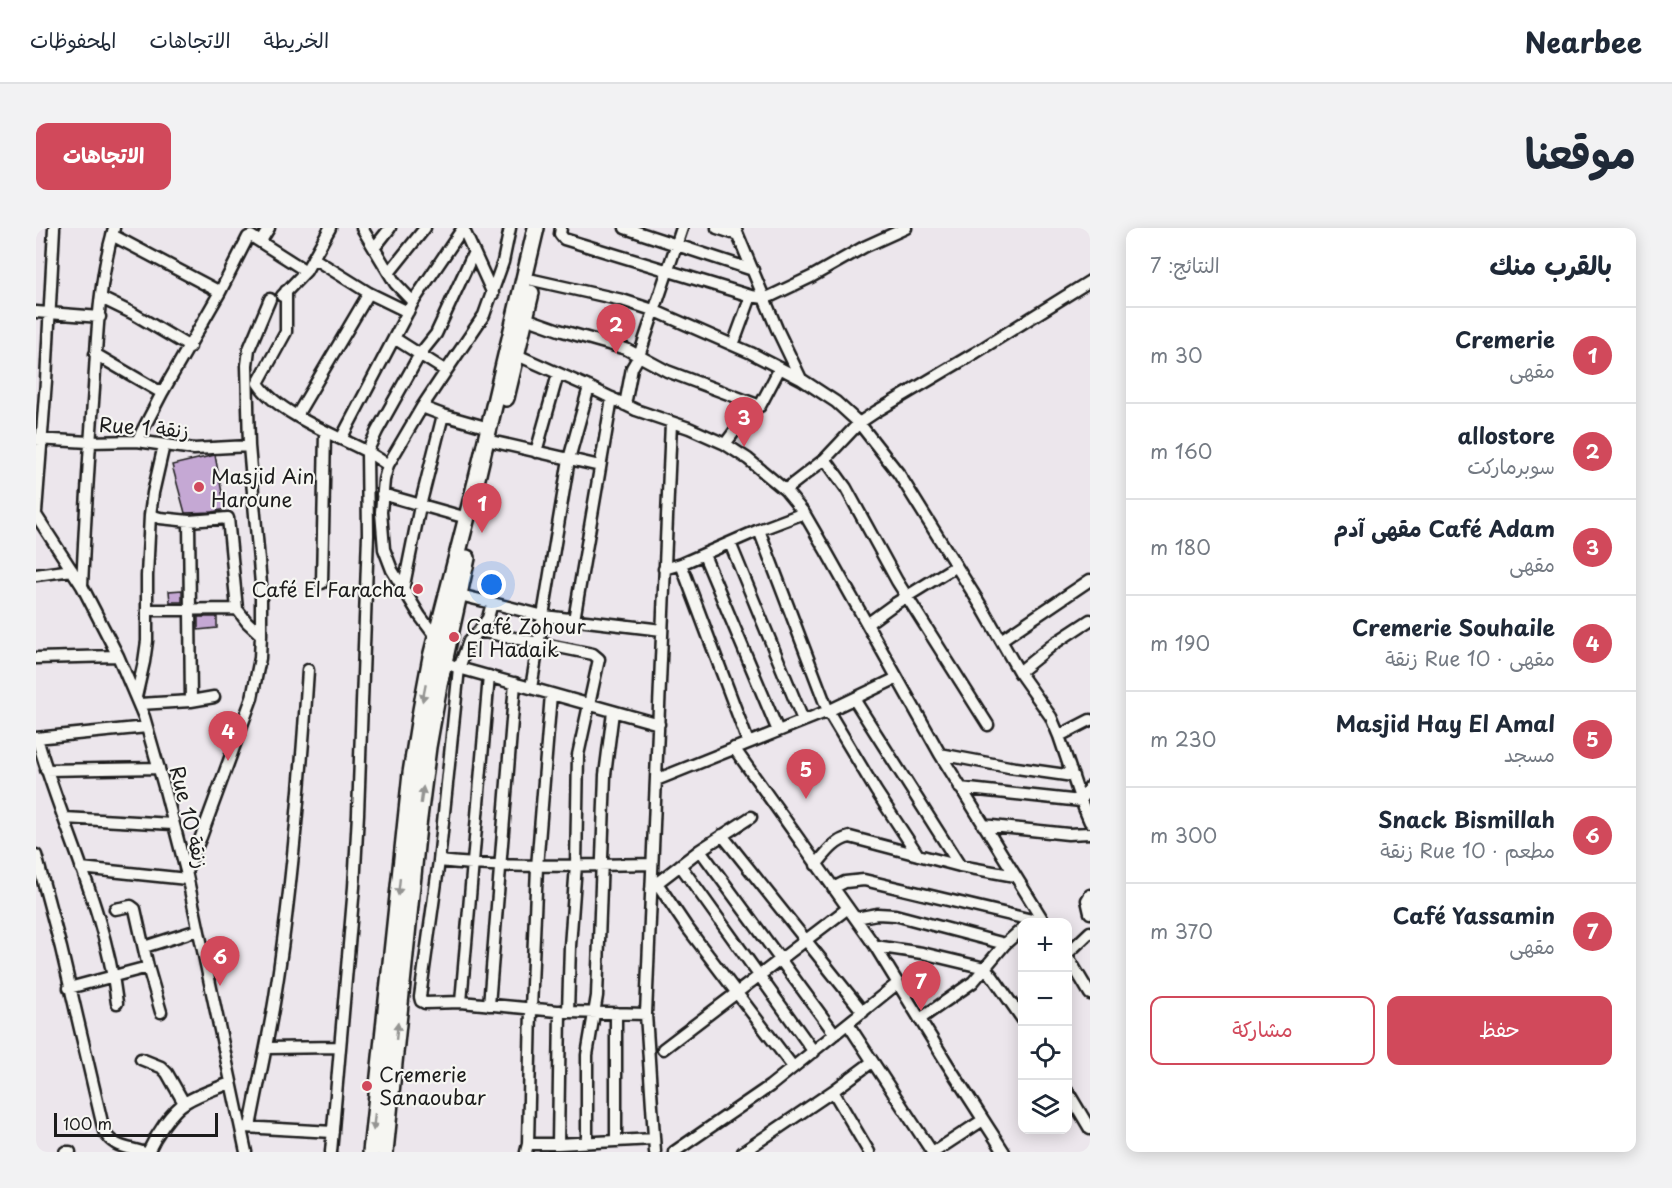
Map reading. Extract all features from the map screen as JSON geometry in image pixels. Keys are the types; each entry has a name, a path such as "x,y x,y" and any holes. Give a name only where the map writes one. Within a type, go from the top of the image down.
{"main road":[{"path":"371,1152 411,772 421,710 460,595 536,228"},
{"path":"385,1152 418,825 440,651 467,518 517,355 547,228"}],"street":[{"path":"36,513 54,228"},
{"path":"261,242 269,228"},
{"path":"262,315 306,271 330,228"},
{"path":"363,228 410,307"},
{"path":"375,247 390,228"},
{"path":"389,273 424,228"},
{"path":"463,228 473,255 493,294"},
{"path":"341,439 410,307 463,228"},
{"path":"510,228 503,262 484,315 422,407 388,465 382,494 381,524 384,549 392,570 440,651 459,668 659,724"},
{"path":"561,228 560,234 564,239 668,272 764,298 899,230"},
{"path":"625,228 753,270"},
{"path":"625,405 632,368 639,356 682,228"},
{"path":"717,228 736,232 783,344 801,379"},
{"path":"82,586 95,354 106,262 113,232 220,292"},
{"path":"137,441 247,239 251,236 306,271"},
{"path":"331,1152 354,887 358,814 369,535 367,452 420,354 436,334 473,255"},
{"path":"313,258 369,292 410,307"},
{"path":"533,280 622,300 653,310 733,345 801,379 836,402 859,423 899,474 1019,672 1051,717 1080,801 1090,822"},
{"path":"785,490 825,459 859,423 1090,281"},
{"path":"286,291 286,332 258,384 264,393 283,407 388,465"},
{"path":"297,415 369,292"},
{"path":"733,345 751,296"},
{"path":"101,298 134,314 190,347"},
{"path":"81,868 186,875 252,698 257,676 261,635 261,584 249,446 247,389 249,349 270,299"},
{"path":"36,312 100,317"},
{"path":"525,318 626,349 667,371 754,404 725,444"},
{"path":"394,338 446,371"},
{"path":"95,354 162,393"},
{"path":"517,355 625,405 689,428 725,444 757,466 785,490 804,513 940,754 1015,876 1035,918"},
{"path":"760,406 780,368"},
{"path":"536,452 558,374"},
{"path":"531,688 570,459 589,387"},
{"path":"574,620 612,398"},
{"path":"422,407 536,452 600,466"},
{"path":"403,590 420,506 443,415"},
{"path":"654,1152 646,1014 654,886 651,864 671,423"},
{"path":"322,583 325,432"},
{"name":"Rue 1 زنقة","path":"39,439 89,442 137,441 194,449 249,446"},
{"path":"164,445 150,515 147,641 138,700 191,701 214,697"},
{"path":"825,459 846,488 906,596 988,724"},
{"path":"382,494 467,518"},
{"name":"Rue 10 زنقة","path":"36,513 82,586 118,656 138,700 147,727 186,875 230,1083 245,1127 246,1152"},
{"path":"664,569 704,555 804,513"},
{"path":"150,515 189,521 228,518 237,609 261,635"},
{"path":"189,521 191,701"},
{"path":"759,530 828,711 918,855"},
{"path":"730,543 803,720"},
{"path":"704,555 778,731"},
{"path":"681,564 748,742"},
{"path":"867,624 906,596 956,566"},
{"path":"36,575 72,570"},
{"path":"1001,640 1090,580"},
{"path":"460,595 544,616 662,630"},
{"path":"492,603 488,618 479,632 469,641 459,668 440,861 421,1001 594,1013 646,1014"},
{"path":"147,610 237,609"},
{"path":"1019,672 1055,643 1090,620"},
{"path":"479,632 593,654 599,661 578,755 576,865 564,1011 558,1144"},
{"path":"36,658 118,656"},
{"path":"308,670 288,899 276,996 267,1048 245,1127 333,1132"},
{"path":"461,1002 489,676"},
{"path":"656,780 828,711 897,678"},
{"path":"489,1005 515,684"},
{"path":"550,694 537,867 527,1148 654,1138"},
{"path":"854,699 960,866"},
{"path":"587,1142 587,1055 597,996 607,752 613,712"},
{"path":"1059,736 1090,720"},
{"path":"117,1003 113,975 94,904 46,770 37,738 147,727"},
{"path":"734,748 875,946 1004,1152"},
{"path":"940,754 1073,776"},
{"path":"46,770 159,768"},
{"path":"1080,801 1090,786"},
{"path":"960,788 1080,801"},
{"path":"654,886 700,850 751,817"},
{"path":"64,819 173,824"},
{"path":"983,825 1068,834 1090,833"},
{"path":"722,835 863,1012"},
{"path":"816,865 834,844 850,837 960,866 1015,876"},
{"path":"700,850 835,1034"},
{"path":"36,855 61,948 104,1131 114,1144 142,1152"},
{"path":"440,861 472,865 537,867 651,864"},
{"path":"680,865 758,977 814,1052"},
{"path":"833,888 845,882 864,880 1027,918"},
{"path":"654,886 794,1067"},
{"path":"1090,896 1087,900 1090,913"},
{"path":"115,909 131,906 135,909 161,1012"},
{"path":"663,1049 848,908"},
{"path":"856,918 877,914 895,915 1005,944"},
{"path":"144,947 198,930"},
{"path":"920,1019 963,990 1018,932"},
{"path":"1072,951 1090,932"},
{"path":"875,946 922,953 985,968 1018,1013"},
{"path":"1072,962 1090,994"},
{"path":"69,987 148,967"},
{"path":"674,1152 687,1149 814,1052 898,983"},
{"path":"616,1013 616,1141"},
{"path":"848,1024 933,1152 983,1120"},
{"path":"267,1048 339,1047"},
{"path":"141,1059 161,1066 184,1103"},
{"path":"743,1152 872,1062"},
{"path":"148,1152 161,1129 184,1103 230,1083"},
{"path":"833,1091 869,1152"},
{"path":"1072,1099 1090,1129"},
{"path":"65,1152 70,1152"}],"building":[{"name":"Masjid Ain Haroune","path":"215,455 225,509 185,513 172,465"},
{"path":"182,590 182,602 170,602 169,591"},
{"path":"198,617 217,617 217,628 198,630"}],"place":[{"name":"allostore","path":"616,354"},
{"name":"Café Adam مقهى آدم","path":"744,447"},
{"name":"Masjid Ain Haroune","path":"199,487"},
{"name":"Cremerie","path":"482,533"},
{"name":"Café El Faracha","path":"418,589"},
{"name":"Café Zohour El Hadaik","path":"454,637"},
{"name":"Cremerie Souhaile","path":"228,761"},
{"name":"Masjid Hay El Amal","path":"806,799"},
{"name":"Snack Bismillah","path":"220,986"},
{"name":"Café Yassamin","path":"921,1011"},
{"name":"Cremerie Sanaoubar","path":"367,1086"}]}
